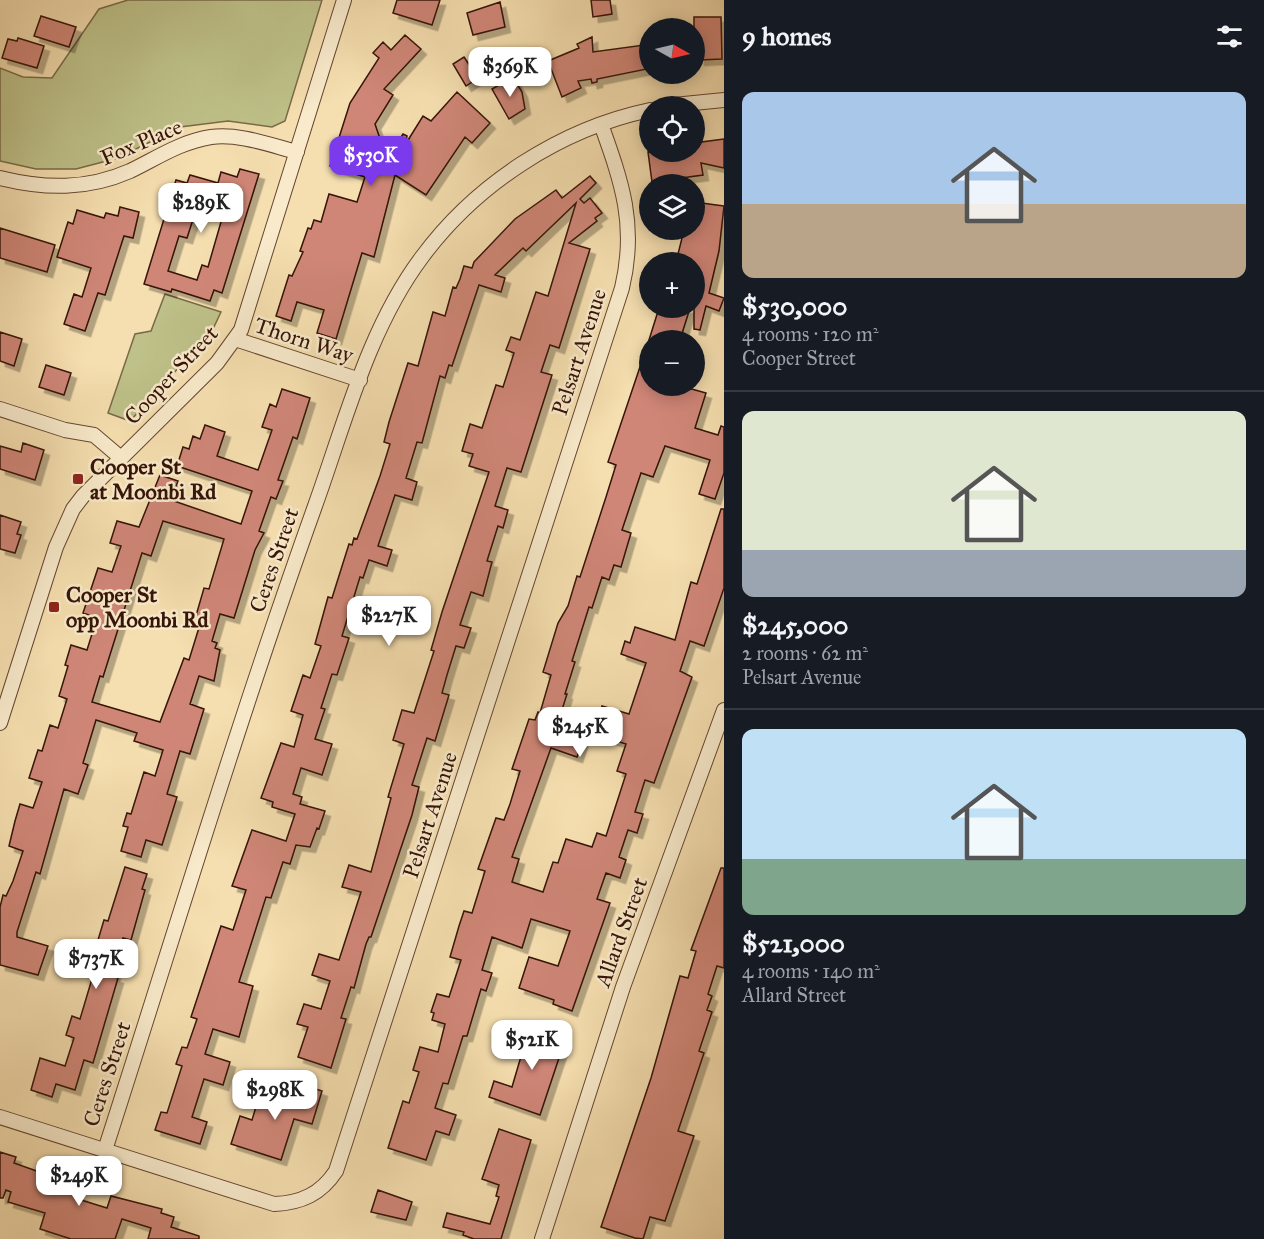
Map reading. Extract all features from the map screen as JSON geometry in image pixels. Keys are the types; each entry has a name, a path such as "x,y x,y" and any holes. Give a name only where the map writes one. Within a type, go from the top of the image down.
{"street":[{"name":"Cooper Street","path":"0,723 61,534 83,496 217,363 235,339 247,315 344,0"},
{"path":"705,102 724,100"},
{"name":"Ceres Street","path":"105,1150 293,568 360,380 392,303 421,258 457,215 502,177 536,155 601,124 639,113"},
{"name":"Pelsart Avenue","path":"0,1117 274,1203 297,1202 311,1196 336,1171 622,288 628,254 629,219 621,179 601,124"},
{"name":"Fox Place","path":"0,178 58,188 96,183 132,170 176,147 212,137 244,139 297,152"},
{"name":"Thorn Way","path":"235,339 360,380"},
{"path":"0,409 65,430 94,435 121,458"},
{"name":"Allard Street","path":"542,1239 623,987 724,710"}],"green space":[{"path":"128,0 322,0 285,121 272,127 228,121 180,127 118,158 76,169 36,169 0,161 0,68 23,77 52,78 99,9"},
{"path":"165,294 221,312 212,331 130,421 108,413 135,334 151,331"}],"building":[{"path":"397,0 440,0 432,25 393,13"},
{"path":"591,0 610,0 612,14 593,17"},
{"path":"500,2 505,27 473,35 467,13"},
{"path":"41,16 76,27 69,47 34,36"},
{"path":"721,17 722,59 705,60 705,18 694,18"},
{"path":"405,35 421,49 384,89 393,95 375,124 387,159 403,134 407,136 405,145 423,116 431,121 457,92 490,123 472,143 465,137 426,195 395,175 374,257 362,253 336,339 317,333 324,310 297,302 291,321 276,316 289,275 292,276 303,252 300,251 308,228 311,229 314,220 321,222 329,194 357,202 365,177 330,166 350,103 379,58 373,53 383,42 391,50"},
{"path":"592,37 593,52 639,46 639,71 597,79 597,82 592,83 591,79 578,81 581,88 562,97 548,61 579,48 577,44"},
{"path":"18,38 44,46 37,68 2,58 8,39 17,41"},
{"path":"464,57 478,78 466,86 453,64"},
{"path":"513,77 522,92 525,109 509,119 492,89"},
{"path":"724,139 724,168 701,163 703,174 651,174 649,162 705,162 705,142"},
{"path":"240,169 259,174 222,293 214,290 210,301 172,289 171,292 144,284 176,180 187,183 190,175 218,183 221,172 237,177","holes":["197,207 223,215 208,267 202,265 197,280 168,271 179,236 187,238"]},
{"path":"590,176 596,183 580,199 584,203 590,198 602,213 595,218 597,221 569,243 590,249 559,348 550,345 541,372 552,375 521,472 507,468 495,506 508,510 503,528 498,526 487,561 492,562 483,596 471,592 460,625 471,628 464,648 456,646 442,693 449,695 435,741 427,738 412,785 419,787 412,815 371,937 366,944 354,988 351,987 341,1018 346,1019 331,1068 298,1057 308,1027 297,1024 304,1004 321,1009 330,981 312,975 319,954 339,960 361,892 342,887 349,865 371,872 391,798 388,797 404,744 393,740 402,710 414,713 434,651 431,650 442,612 489,472 469,466 473,454 462,451 470,424 482,428 496,385 503,387 514,353 506,350 511,337 520,340 536,292 548,296 576,203 526,251 523,248 495,275 505,278 501,292 479,285 452,366 449,365 445,378 440,376 422,443 417,442 406,478 417,482 412,500 395,495 378,546 392,550 387,566 369,560 363,578 360,577 342,636 349,638 337,675 332,674 321,708 325,709 315,739 332,744 322,775 301,768 293,794 302,797 300,804 325,811 319,829 317,828 310,847 296,845 290,864 283,862 271,898 266,897 239,982 253,986 239,1037 213,1029 205,1054 230,1062 223,1085 204,1079 192,1117 207,1122 200,1144 155,1130 161,1112 167,1113 182,1066 176,1064 182,1047 187,1048 197,1019 191,1017 221,926 233,930 246,890 232,886 252,830 286,841 295,814 272,807 273,802 261,798 281,743 294,747 303,715 291,711 303,675 310,678 321,646 315,644 328,597 332,598 349,544 352,545 354,538 357,539 380,476 390,444 384,442 408,363 418,366 433,312 445,316 453,287 456,288 464,266 472,268 474,262 515,219 556,190 562,198"},
{"path":"705,203 724,206 719,251 709,293 724,298 719,311 706,306 705,310 705,252 678,252 682,240 705,240"},
{"path":"120,207 139,212 133,238 124,236 105,295 98,293 85,331 64,324 74,294 82,297 91,268 57,257 68,222 73,224 77,210 104,218 106,213 118,216"},
{"path":"0,228 55,245 47,272 0,258"},
{"path":"656,318 687,318 683,330 652,330"},
{"path":"694,318 703,318 700,330 694,329"},
{"path":"0,332 22,339 14,366 0,361"},
{"path":"46,365 71,373 64,395 39,387"},
{"path":"639,370 639,396 705,396 706,393 695,428 718,435 721,426 724,427 724,473 715,499 699,494 710,460 665,446 653,477 641,473 622,530 631,533 621,567 614,565 609,580 602,577 592,608 589,607 572,661 575,662 555,732 582,742 577,757 551,748 512,857 519,859 512,882 543,892 553,862 558,863 566,839 592,847 597,833 606,836 626,774 617,771 626,744 594,734 602,706 629,714 646,663 621,654 625,641 630,643 635,627 675,640 691,582 697,584 721,509 724,509 724,588 704,646 690,641 680,671 692,677 654,783 645,780 635,812 643,814 637,833 628,830 619,857 626,860 620,878 606,873 597,899 610,903 572,1011 553,1004 554,1000 519,988 529,957 558,966 570,931 531,919 522,948 492,937 482,970 492,973 486,991 481,989 467,1036 463,1036 448,1084 443,1083 435,1108 456,1115 449,1135 436,1131 426,1160 388,1148 403,1101 409,1103 419,1072 413,1070 420,1047 438,1052 445,1024 432,1020 434,1013 431,1012 437,994 449,997 461,960 450,957 459,926 464,911 472,913 485,871 478,869 496,818 504,820 510,804 520,771 512,769 529,719 535,720 538,712 540,713 551,675 543,672 558,623 568,606 577,576 580,577 616,465 608,462"},
{"path":"282,389 310,398 297,439 293,437 278,480 283,481 276,499 271,497 259,531 264,533 255,550 234,618 220,614 212,641 217,643 215,648 220,650 214,681 199,676 190,704 204,709 190,754 180,751 167,794 177,797 162,845 146,840 141,857 121,851 128,827 123,826 127,813 131,814 144,772 155,776 163,750 134,741 137,733 96,720 83,763 88,765 78,794 64,789 40,874 36,872 17,932 17,937 48,946 38,975 0,965 0,907 3,895 6,896 13,881 23,851 9,846 15,821 20,804 33,808 42,782 29,778 38,750 42,751 50,725 58,728 67,699 59,696 68,666 65,665 71,645 87,650 97,618 83,613 98,568 112,572 121,546 110,543 117,521 139,527 160,475 178,481 171,500 241,524 252,491 177,466 183,447 189,449 193,436 200,439 205,425 225,432 217,456 258,470 272,430 262,427 270,404 276,407","holes":["163,521 224,539 209,589 204,588 195,619 201,621 189,660 184,658 160,722 92,702 100,676 103,677 142,553 151,556"]},
{"path":"23,443 44,450 35,480 0,469 0,446 21,452"},
{"path":"0,515 21,522 17,534 21,535 15,553 0,549"},
{"path":"125,867 147,874 142,889 145,890 131,940 123,938 115,964 117,965 114,977 118,978 93,1063 84,1060 75,1090 56,1084 52,1097 31,1090 40,1058 65,1066 74,1038 66,1035 72,1016 80,1019 103,942 98,940 104,920 108,921"},
{"path":"721,868 724,868 724,968 717,966 708,994 712,996 707,1010 712,1012 699,1051 704,1053 678,1131 694,1136 665,1221 650,1217 643,1239 635,1238 601,1227 651,1078 680,976 688,978 696,951 691,950"},
{"path":"531,1024 557,1032 556,1037 565,1040 540,1115 489,1097 494,1081 512,1087 522,1053 514,1051 519,1036 527,1038"},
{"path":"300,1084 322,1091 312,1124 294,1119 281,1160 231,1144 240,1116 252,1120 261,1090 295,1101"},
{"path":"499,1129 531,1140 501,1239 474,1239 463,1235 464,1232 443,1227 447,1213 490,1224 499,1197 496,1196 499,1185 482,1179"},
{"path":"0,1152 16,1157 14,1163 79,1186 76,1194 82,1196 81,1200 107,1208 111,1196 162,1209 161,1213 174,1217 171,1227 199,1236 199,1239 148,1239 151,1228 122,1219 115,1239 71,1239 40,1229 45,1213 8,1202 11,1192 6,1190 3,1198 0,1198"},
{"path":"378,1190 412,1202 406,1220 371,1212"}],"place":[{"name":"Cooper St at Moonbi Rd","path":"78,479"},
{"name":"Cooper St opp Moonbi Rd","path":"54,607"}]}
